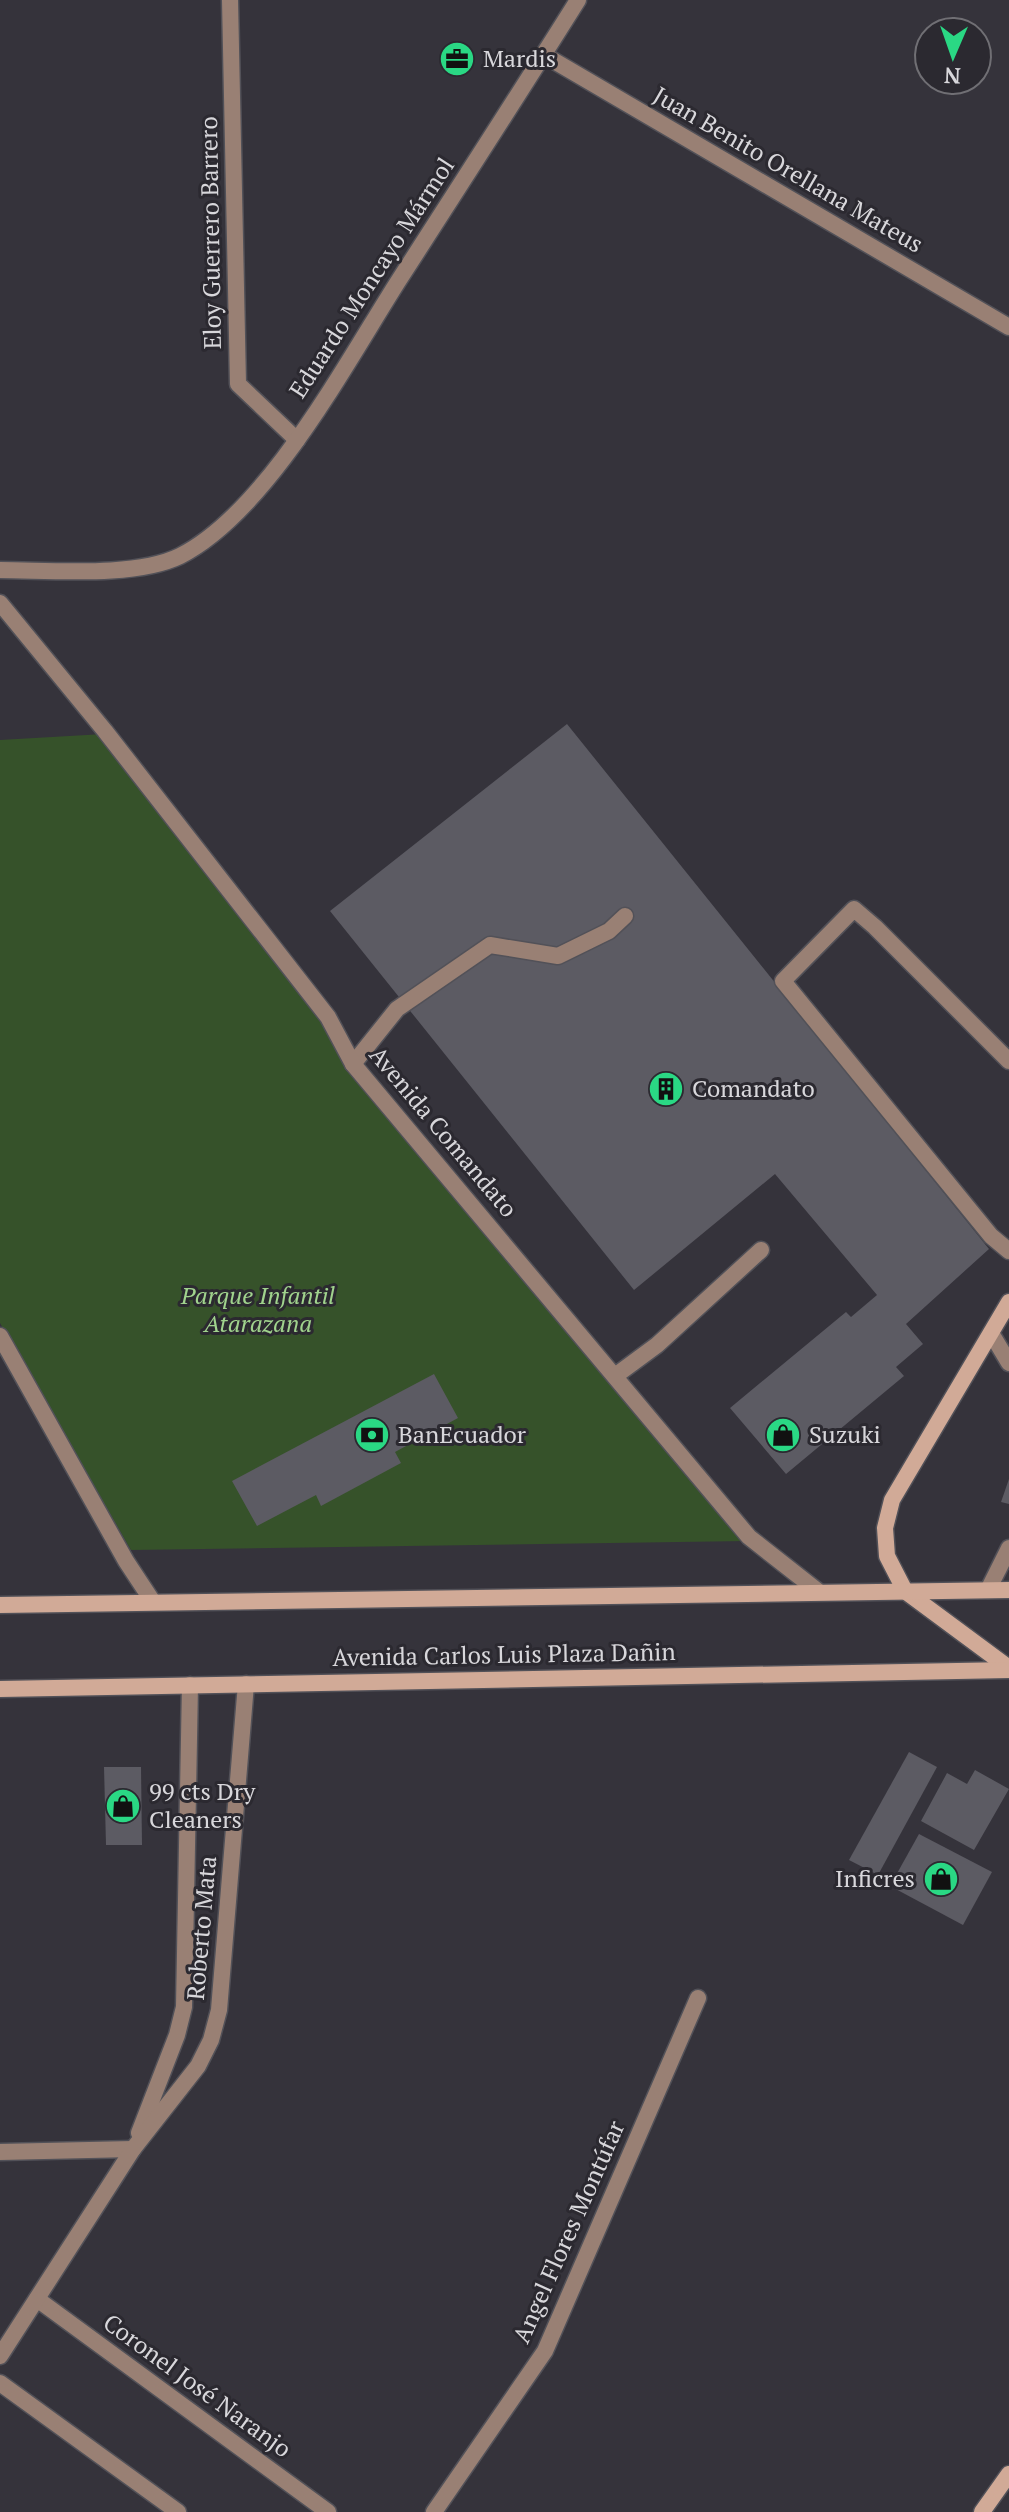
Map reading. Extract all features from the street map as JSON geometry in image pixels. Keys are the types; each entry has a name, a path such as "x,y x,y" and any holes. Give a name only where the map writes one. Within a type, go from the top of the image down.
{"main road":[{"path":"1009,1302 892,1500 885,1528 887,1556 905,1591 1009,1669"},
{"path":"0,1605 1009,1590"},
{"name":"Avenida Carlos Luis Plaza Dañin","path":"0,1689 1009,1669"},
{"path":"982,2512 1009,2474"}],"street":[{"name":"Eloy Guerrero Barrero","path":"230,0 238,384 297,440"},
{"name":"Eduardo Moncayo Mármol","path":"0,570 112,570 144,566 177,558 233,519 297,440 578,0"},
{"name":"Juan Benito Orellana Mateus","path":"544,55 1009,327"},
{"name":"Avenida Comandato","path":"0,603 105,731 328,1017 353,1064 749,1537 819,1592"},
{"path":"1009,1061 854,909 783,981 991,1236 1009,1251"},
{"path":"353,1064 397,1009 490,945 558,956 609,931 625,916"},
{"path":"615,1376 657,1345 761,1250"},
{"path":"991,1333 1009,1363"},
{"path":"0,1336 126,1561 153,1602"},
{"path":"988,1590 1009,1548"},
{"name":"Roberto Mata","path":"0,2356 133,2149 198,2066 211,2040 219,2010 246,1684"},
{"name":"Roberto Mata","path":"133,2149 177,2035 184,2007 190,1685"},
{"name":"Angel Flores Montúfar","path":"434,2512 545,2351 698,1998"},
{"path":"0,2152 133,2149"},
{"name":"Coronel José Naranjo","path":"37,2299 328,2512"},
{"path":"0,2383 178,2512"}],"green space":[{"name":"Parque Infantil Atarazana","path":"104,734 328,1019 353,1064 747,1541 131,1550 0,1323 0,740"}],"building":[{"name":"Comandato","path":"567,724 989,1249 906,1324 923,1344 896,1367 904,1376 786,1474 730,1408 846,1312 851,1317 877,1295 775,1174 634,1290 330,911"},
{"name":"BanEcuador","path":"434,1374 458,1418 395,1452 401,1463 321,1506 316,1495 257,1526 232,1481"},
{"path":"1009,1479 1009,1504 1001,1502"},
{"name":"Inficres","path":"909,1752 937,1767 878,1875 849,1860"},
{"name":"99 cts Dry Cleaners","path":"104,1767 141,1767 142,1845 106,1845"},
{"name":"Inficres","path":"975,1770 1009,1789 974,1850 921,1821 947,1773 967,1784"},
{"name":"Inficres","path":"919,1834 992,1872 963,1925 890,1886"}],"place":[{"name":"Mardis","path":"457,59"},
{"name":"Comandato","path":"666,1089"},
{"name":"BanEcuador","path":"372,1435"},
{"name":"Suzuki","path":"783,1435"},
{"name":"99 cts Dry Cleaners","path":"123,1806"},
{"name":"Inficres","path":"941,1879"}]}
